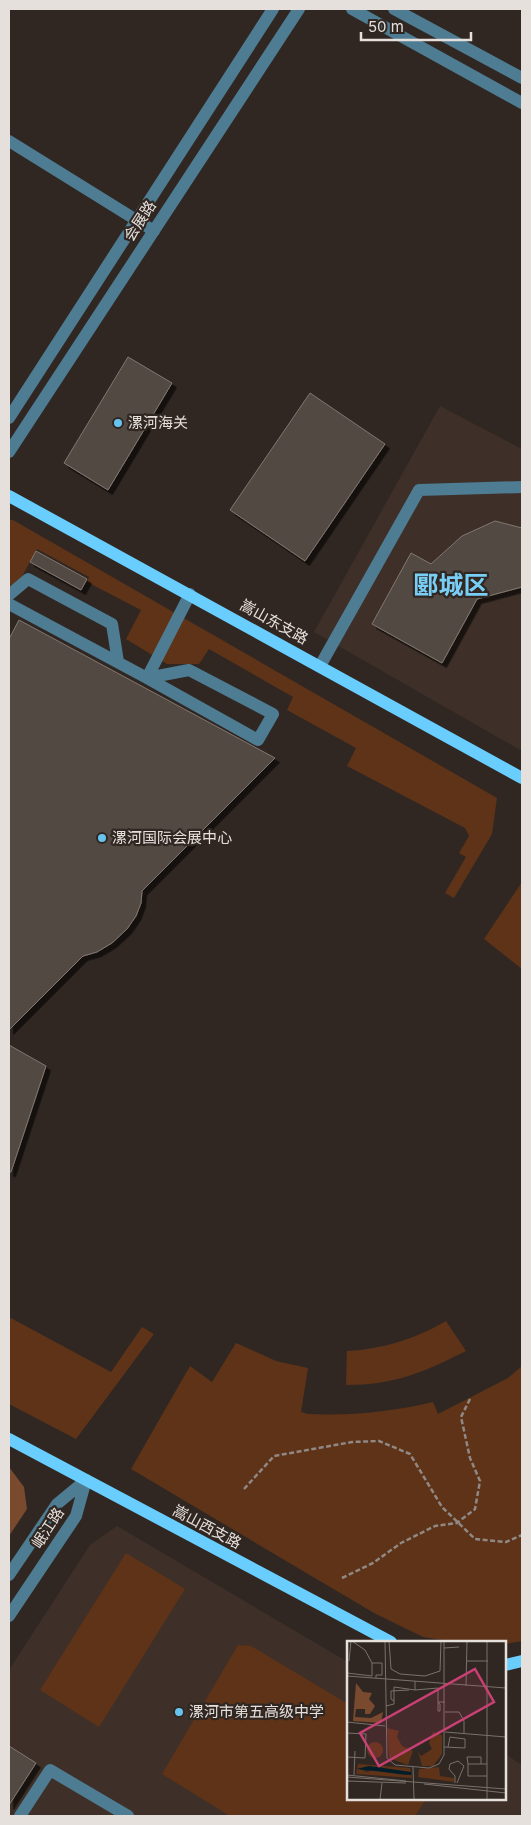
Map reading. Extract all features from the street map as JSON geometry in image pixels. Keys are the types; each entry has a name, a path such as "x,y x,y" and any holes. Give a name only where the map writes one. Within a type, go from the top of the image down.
{"main road":[{"name":"嵩山东支路","path":"9,496 522,778"},
{"name":"嵩山西支路","path":"9,1439 389,1641"},
{"path":"506,1664 522,1660"}],"street":[{"name":"会展路","path":"9,418 272,9"},
{"name":"会展路","path":"9,452 299,9"},
{"path":"352,9 522,103"},
{"path":"394,9 522,78"},
{"path":"9,141 154,230"},
{"path":"320,666 418,490 522,487"},
{"path":"9,595 28,579 112,624 118,662"},
{"path":"147,678 190,594"},
{"path":"9,604 258,740 273,714 189,670 147,678"},
{"name":"岷江路","path":"9,1575 57,1504 86,1480"},
{"name":"岷江路","path":"9,1616 76,1516 86,1480"},
{"path":"20,1816 50,1770 128,1816"}],"path":[{"path":"342,1578 373,1563 401,1543 435,1526 457,1523 476,1509 480,1482 470,1458 461,1417 470,1399"},
{"path":"244,1490 274,1456 352,1442 380,1441 410,1454 442,1507 475,1539 506,1542 522,1535"}],"shaded area":[{"path":"440,406 522,449 522,751 314,632"},
{"path":"9,520 13,520 497,798 492,834 454,898 445,893 466,857 459,853 469,836 465,828 347,766 356,748 287,710 293,697 209,649 199,664 167,664 126,639 141,610 87,582 89,577 37,549 19,582 9,586"},
{"path":"522,882 522,969 484,939"},
{"path":"9,1317 111,1372 142,1327 154,1334 76,1439 9,1404"},
{"path":"446,1321 466,1351 409,1376 380,1383 346,1385 347,1351 373,1348 398,1342 423,1333"},
{"path":"236,1343 276,1361 308,1368 301,1412 308,1414 340,1414 371,1412 433,1402 438,1414 508,1378 522,1366 522,1641 506,1644 506,1641 449,1641 423,1637 374,1613 131,1469 190,1366 212,1382"},
{"path":"9,1467 24,1487 27,1509 9,1536"},
{"name":"漯河市第五高级中学","path":"117,1526 347,1661 347,1800 506,1800 506,1755 522,1765 522,1811 519,1816 9,1816 9,1670 90,1545"},
{"path":"126,1553 185,1589 99,1727 40,1690"},
{"path":"238,1645 251,1646 347,1703 347,1800 425,1800 415,1816 230,1816 162,1774"}],"building":[{"name":"漯河海关","path":"128,357 172,383 108,490 64,463"},
{"path":"310,393 385,444 305,561 230,510"},
{"path":"495,521 522,528 522,587 477,599 442,663 372,624 411,553 431,564 462,536"},
{"path":"36,551 87,579 81,590 30,562"},
{"name":"漯河国际会展中心","path":"19,620 275,758 142,891 141,903 136,916 127,929 112,943 97,952 83,956 9,1030 9,639"},
{"path":"9,1045 46,1066 11,1172 9,1172"},
{"path":"9,1746 36,1763 9,1805"}],"place":[{"name":"漯河海关","path":"118,423"},
{"name":"漯河国际会展中心","path":"102,838"},
{"name":"漯河市第五高级中学","path":"179,1712"}],"district":[{"name":"郾城区","path":"451,585"}]}
